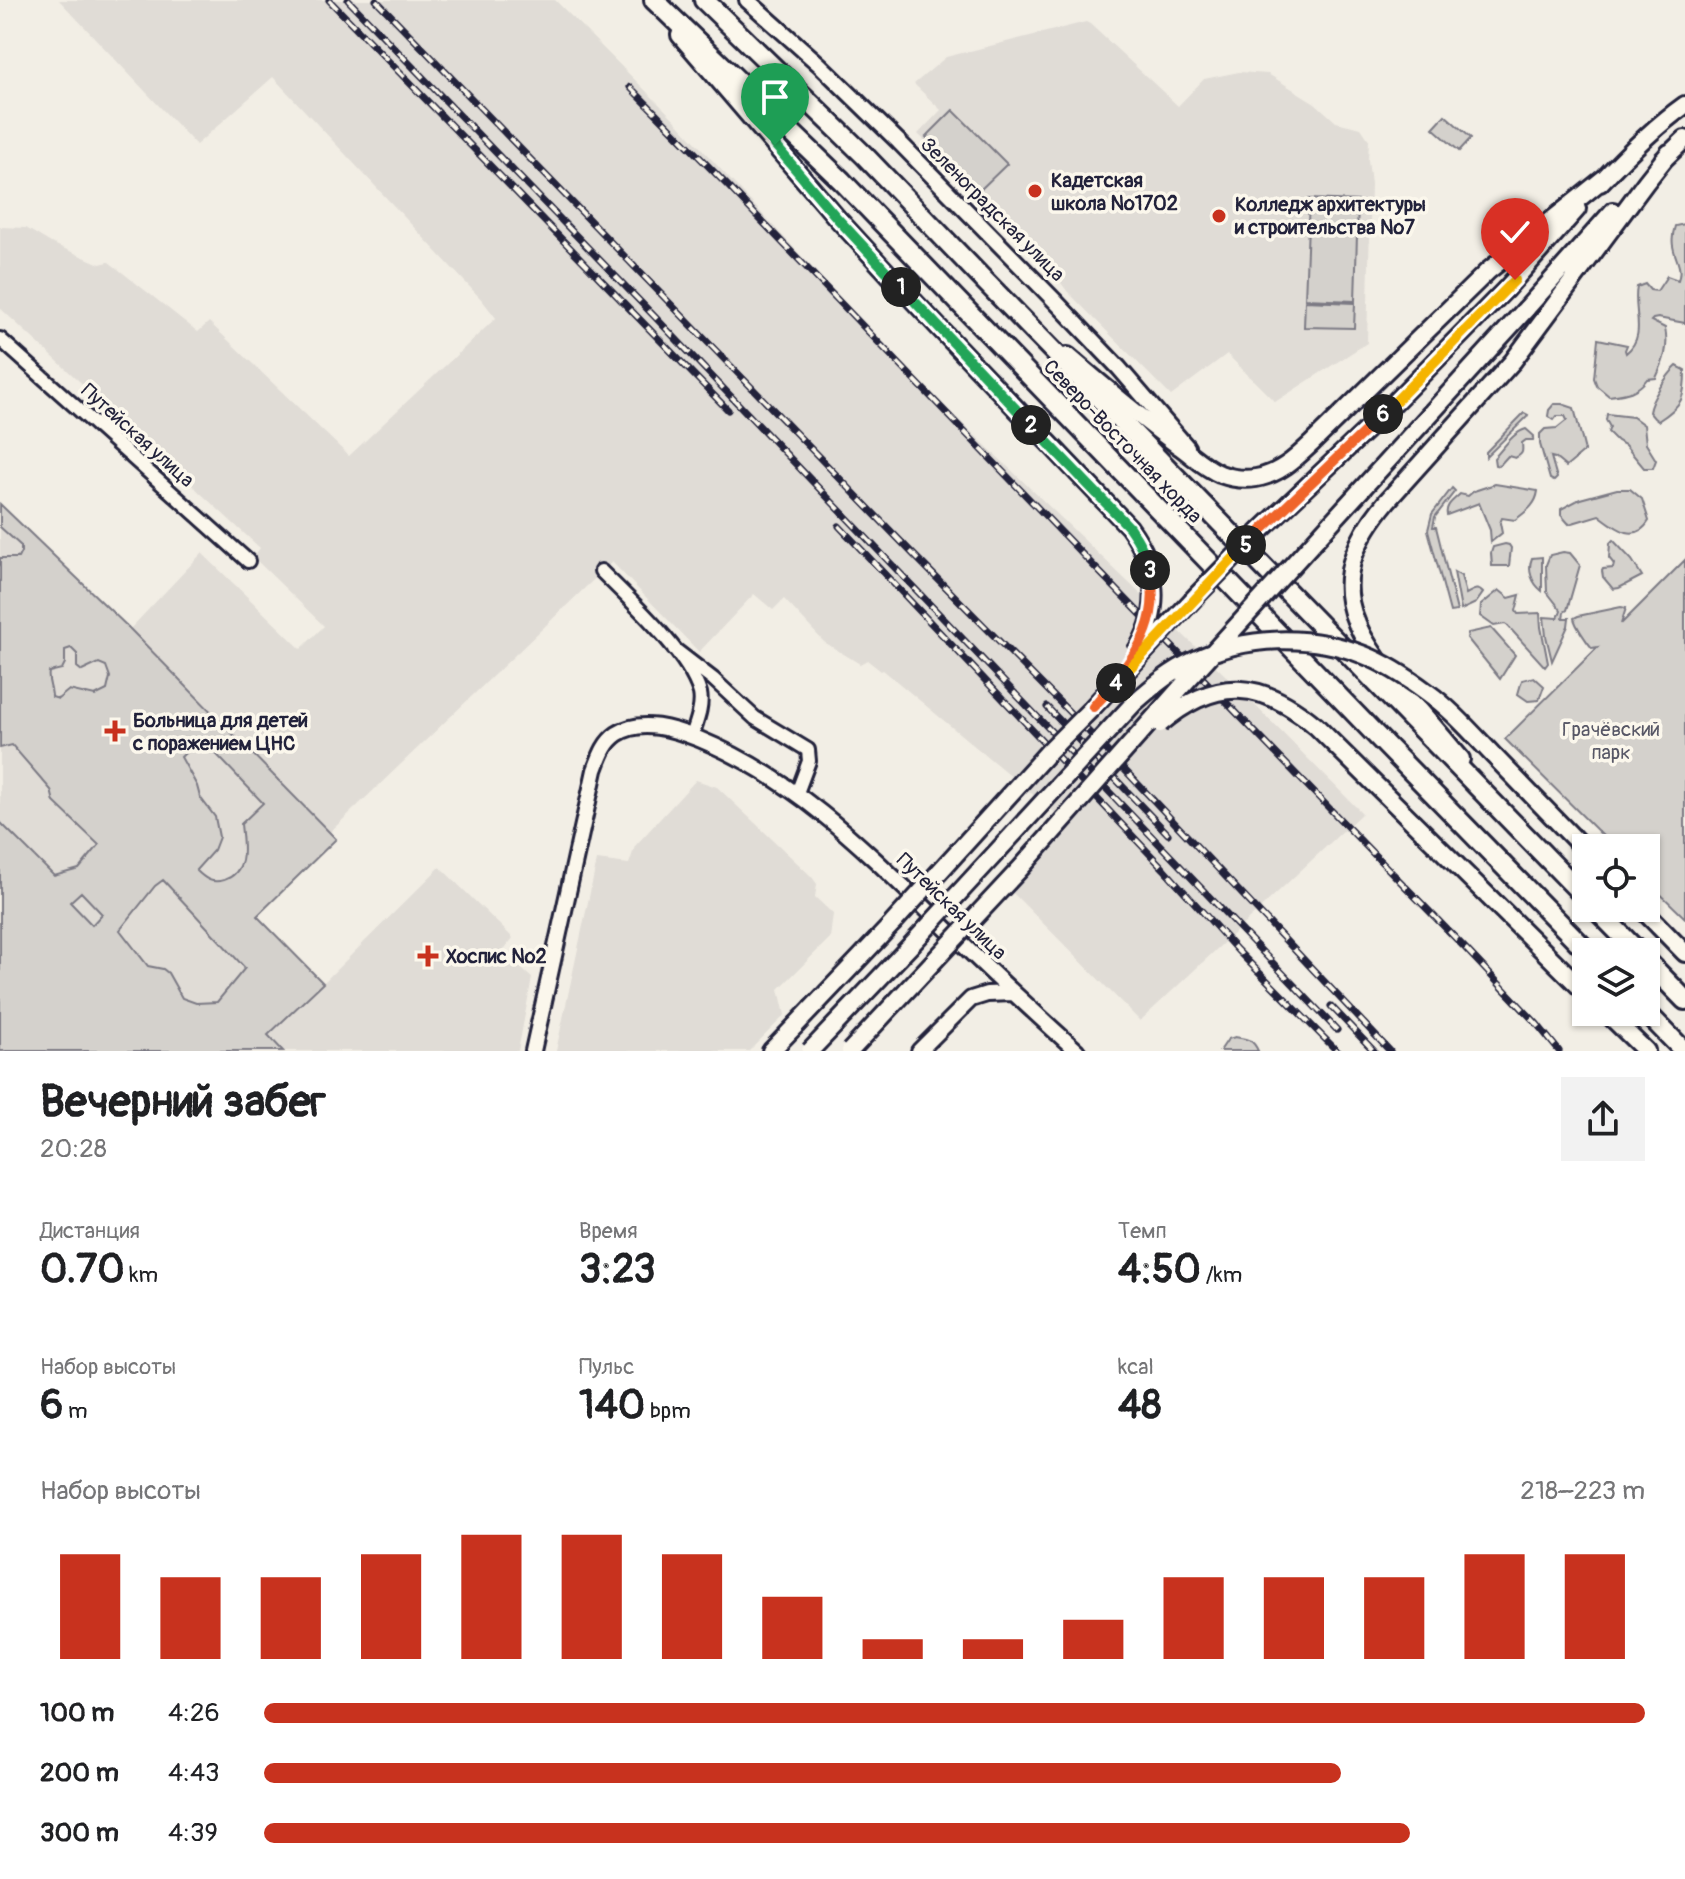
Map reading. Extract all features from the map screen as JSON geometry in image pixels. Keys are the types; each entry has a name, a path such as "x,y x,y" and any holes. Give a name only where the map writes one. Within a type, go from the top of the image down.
{"main road":[{"name":"Северо-Восточная хорда","path":"652,0 842,181 1574,938"},
{"path":"652,0 837,218 1139,541 1151,572 1152,613 1143,641 1093,707"},
{"name":"Северо-Восточная хорда","path":"704,0 865,156 1572,884"},
{"path":"771,1051 892,924 1050,750 1241,550 1374,423 1506,289 1607,176 1685,105"},
{"path":"850,1051 987,905 1628,195 1685,139"},
{"path":"1534,845 1387,673 1359,629 1351,609 1349,572 1362,535 1378,511 1505,371 1669,153"},
{"path":"981,277 1070,358 1198,460 1220,474 1259,478 1284,467 1313,442 1488,271 1607,176"},
{"path":"810,1051 1134,703 1194,660 1232,647 1274,640 1305,641 1336,646 1386,665 1429,693 1464,725 1572,837"},
{"path":"1122,756 1175,711 1204,696 1248,690 1274,697 1316,726 1572,979"},
{"path":"1609,922 1624,938"},
{"path":"1655,922 1685,953"},
{"path":"1660,974 1685,1000"},
{"path":"1620,1026 1646,1051"},
{"path":"1660,1026 1684,1051"}],"street":[{"name":"Зеленоградская улица","path":"747,0 899,142 1055,301 1119,368 1198,460"},
{"name":"Путейская улица","path":"0,339 248,561"},
{"path":"601,571 643,613 674,649 694,679 700,695 700,710 692,736"},
{"path":"674,649 713,679 755,718 808,750 809,761 797,793"},
{"name":"Путейская улица","path":"533,1051 601,753 617,734 658,726 731,752 797,793 851,838 1077,1051"},
{"path":"919,1051 971,999 987,994 1013,993"}],"shaded area":[{"path":"59,0 555,0 674,119 910,373 1224,674 1362,813 1140,1021 1005,885 1066,822 883,670 867,660 860,664 824,642 784,599 773,610 754,594 699,652 612,562 330,832 336,839 257,916 323,983 440,867 513,938 502,952 532,978 518,1051 0,1051 0,504 130,629 202,553 301,649 324,626 253,557 260,548 0,308 0,227 26,228 51,243 100,264 109,262 198,332 209,322 349,456 496,318 273,77 196,145"},
{"name":"Колледж архитектуры и строительства №7","path":"1086,22 1178,106 1204,79 1239,72 1268,74 1315,103 1336,122 1361,128 1369,140 1371,184 1367,343 1275,402 1227,354 1171,396 1067,291 1035,248 918,134 941,110 914,84 946,57"},
{"path":"696,780 717,787 812,877 817,884 815,897 833,914 830,938 779,989 785,1015 749,1051 556,1051 597,860 629,864 635,846"}],"green space":[{"path":"953,110 1007,164 979,191 926,137"},
{"path":"1445,115 1471,138 1459,151 1433,128"},
{"path":"1309,199 1358,201 1355,301 1305,299"},
{"path":"1685,224 1685,323 1653,319 1651,321 1665,328 1666,335 1665,354 1656,378 1647,379 1630,392 1609,396 1597,386 1594,378 1598,339 1627,345 1626,353 1633,346 1638,330 1637,287 1645,284 1650,290 1657,291 1667,276 1678,280 1680,274 1673,235 1675,226"},
{"path":"1305,301 1355,303 1354,328 1304,327"},
{"path":"1677,366 1685,370 1681,400 1658,421 1649,412 1650,407"},
{"path":"1554,404 1574,408 1585,451 1566,467 1551,457 1557,478 1554,481 1550,479 1540,434 1545,429 1557,428 1567,420 1565,416 1557,416 1554,420 1548,416"},
{"path":"1524,413 1527,417 1486,457 1486,452"},
{"path":"1607,414 1633,417 1644,425 1646,444 1656,460 1653,468 1644,468 1625,445 1608,432"},
{"path":"1526,429 1534,436 1533,440 1522,443 1522,452 1518,457 1508,456 1499,466 1495,465 1494,458 1512,437"},
{"path":"1495,484 1538,491 1532,505 1515,520 1502,518 1502,533 1491,542 1490,530 1479,503 1447,515 1447,508 1460,494 1468,496"},
{"path":"1452,488 1455,491 1435,517 1433,527 1436,527 1457,611 1450,612 1428,530 1432,514"},
{"path":"1617,489 1630,489 1642,499 1649,521 1638,532 1625,532 1599,515 1569,524 1561,515 1561,509 1580,499"},
{"name":"Больница для детей с поражением ЦНС","path":"0,504 130,629 336,839 257,916 323,983 268,1035 283,1051 0,1051 0,822 54,876 79,869 99,845 54,802 51,790 12,745 0,748 0,558 18,558 21,546 0,527","holes":["71,648 77,654 77,667 82,671 99,663 106,666 110,677 107,690 95,696 69,690 58,699 52,697 49,672 62,669 65,650","201,738 263,803 241,824 241,864 232,876 224,880 209,880 196,870 214,850 219,837 215,817 200,797 181,757","163,880 245,968 217,1002 196,1003 182,998 168,973 148,966 120,930","81,892 102,914 92,925 70,902"]},
{"path":"1613,540 1642,576 1613,589 1602,571 1613,568 1614,564 1609,558"},
{"path":"1505,544 1511,548 1509,566 1492,566 1493,547"},
{"path":"1570,553 1580,565 1564,612 1563,618 1569,618 1568,626 1552,661 1544,617 1558,618 1561,610 1547,592 1546,565 1550,555"},
{"path":"1542,557 1542,591 1533,580 1530,567 1532,558"},
{"name":"Грачёвский парк","path":"1685,560 1685,918 1660,894 1660,834 1601,834 1505,739 1598,647 1592,648 1574,618 1621,607 1626,608 1621,624"},
{"path":"1454,572 1461,576 1466,594 1477,589 1483,593 1476,603 1461,610"},
{"path":"1499,590 1509,598 1520,595 1518,614 1540,613 1548,663 1545,667 1508,626 1494,626 1480,616 1481,605"},
{"path":"1491,628 1515,655 1500,679 1467,638 1468,633"},
{"path":"1534,677 1544,686 1539,700 1528,701 1518,694 1522,680"},
{"path":"1228,1039 1249,1040 1258,1051 1220,1051"}],"railway":[{"path":"329,0 728,410"},
{"path":"348,0 1337,1030"},
{"path":"376,0 1089,732 1390,1051"},
{"path":"630,87 1467,950 1559,1051"},
{"path":"839,526 1237,950 1337,1051"},
{"path":"1047,707 1168,834"},
{"path":"1331,1006 1374,1051"}],"place":[{"name":"Кадетская школа №1702","path":"1035,191"},
{"name":"Колледж архитектуры и строительства №7","path":"1219,216"},
{"name":"Больница для детей с поражением ЦНС","path":"115,731"},
{"name":"Хоспис №2","path":"428,956"}],"route":[{"path":"775,145 837,218 1139,541 1151,572 1152,613 1143,641 1093,707 1230,561 1374,423 1515,280"}]}
